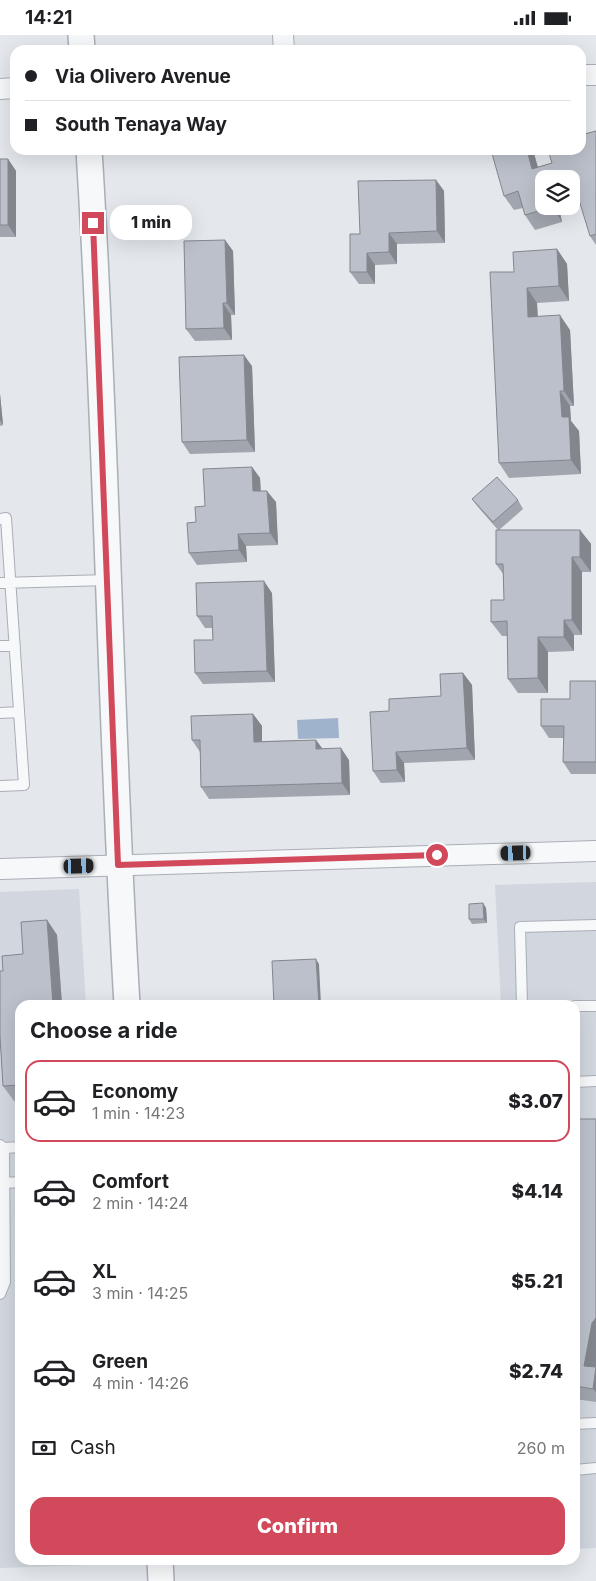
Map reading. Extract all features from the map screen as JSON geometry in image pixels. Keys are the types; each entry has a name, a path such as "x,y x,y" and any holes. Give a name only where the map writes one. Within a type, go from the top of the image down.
{"street":[{"path":"89,155 98,297 118,865 127,1000"},
{"path":"0,869 596,851"},
{"path":"160,1565 161,1581"}],"lane":[{"path":"0,519 6,518 5,583 15,646 24,785 0,786"},
{"path":"5,583 108,580"},
{"path":"0,647 15,646"},
{"path":"0,713 19,712"},
{"path":"522,1000 520,927 596,925"},
{"path":"580,1006 596,1006"},
{"path":"580,1082 596,1081"},
{"path":"0,1294 5,1282 5,1183 2,1147 15,1147"},
{"path":"5,1183 15,1182"},
{"path":"580,1424 596,1423"},
{"path":"580,1470 596,1469"}],"shaded area":[{"path":"596,882 596,1548 580,1549 580,1000 501,1000 495,885"},
{"path":"79,889 86,1000 15,1000 15,1565 90,1565 0,1568 0,892"}],"water":[{"path":"338,718 339,738 298,739 297,720"}],"building":[{"path":"596,131 596,234 590,236 580,203 580,170 535,170 535,212 525,215 518,191 504,196 492,155 528,155 532,169 552,163 550,155 586,155 586,134"},
{"path":"0,159 8,159 8,225 0,225"},
{"path":"436,180 437,231 389,233 389,252 367,253 367,272 350,272 350,234 360,234 358,181"},
{"path":"225,240 227,303 223,303 224,328 186,329 184,241"},
{"path":"557,249 559,286 527,288 528,317 560,315 564,391 560,391 562,417 569,417 571,460 499,463 490,272 514,272 513,252"},
{"path":"244,355 247,440 182,442 179,357"},
{"path":"252,467 253,491 267,491 270,533 238,534 239,550 189,553 187,523 196,522 195,507 205,506 203,469"},
{"path":"497,477 518,500 493,522 472,499"},
{"path":"496,530 580,530 580,557 572,557 572,620 564,620 564,637 538,637 538,678 508,679 507,621 491,622 491,600 504,600 503,564 496,564"},
{"path":"264,581 267,671 195,673 194,640 213,640 212,616 197,616 196,583"},
{"path":"463,673 467,748 396,752 397,770 373,771 370,712 389,711 389,699 441,696 440,674"},
{"path":"570,681 596,681 596,762 563,762 564,726 541,726 541,699 570,699"},
{"path":"253,714 254,742 316,740 316,749 341,748 342,783 201,787 200,740 192,740 191,716"},
{"path":"483,903 484,919 469,919 469,904"},
{"path":"47,920 53,1000 15,1000 15,1085 3,1086 0,1036 0,971 3,971 2,956 23,954 21,922"},
{"path":"316,959 319,1000 274,1000 272,961"},
{"path":"580,1119 596,1119 596,1318 592,1323 584,1366 596,1367 593,1389 580,1387"}],"route":[{"path":"93,223 99,316 118,865 437,855"}]}
